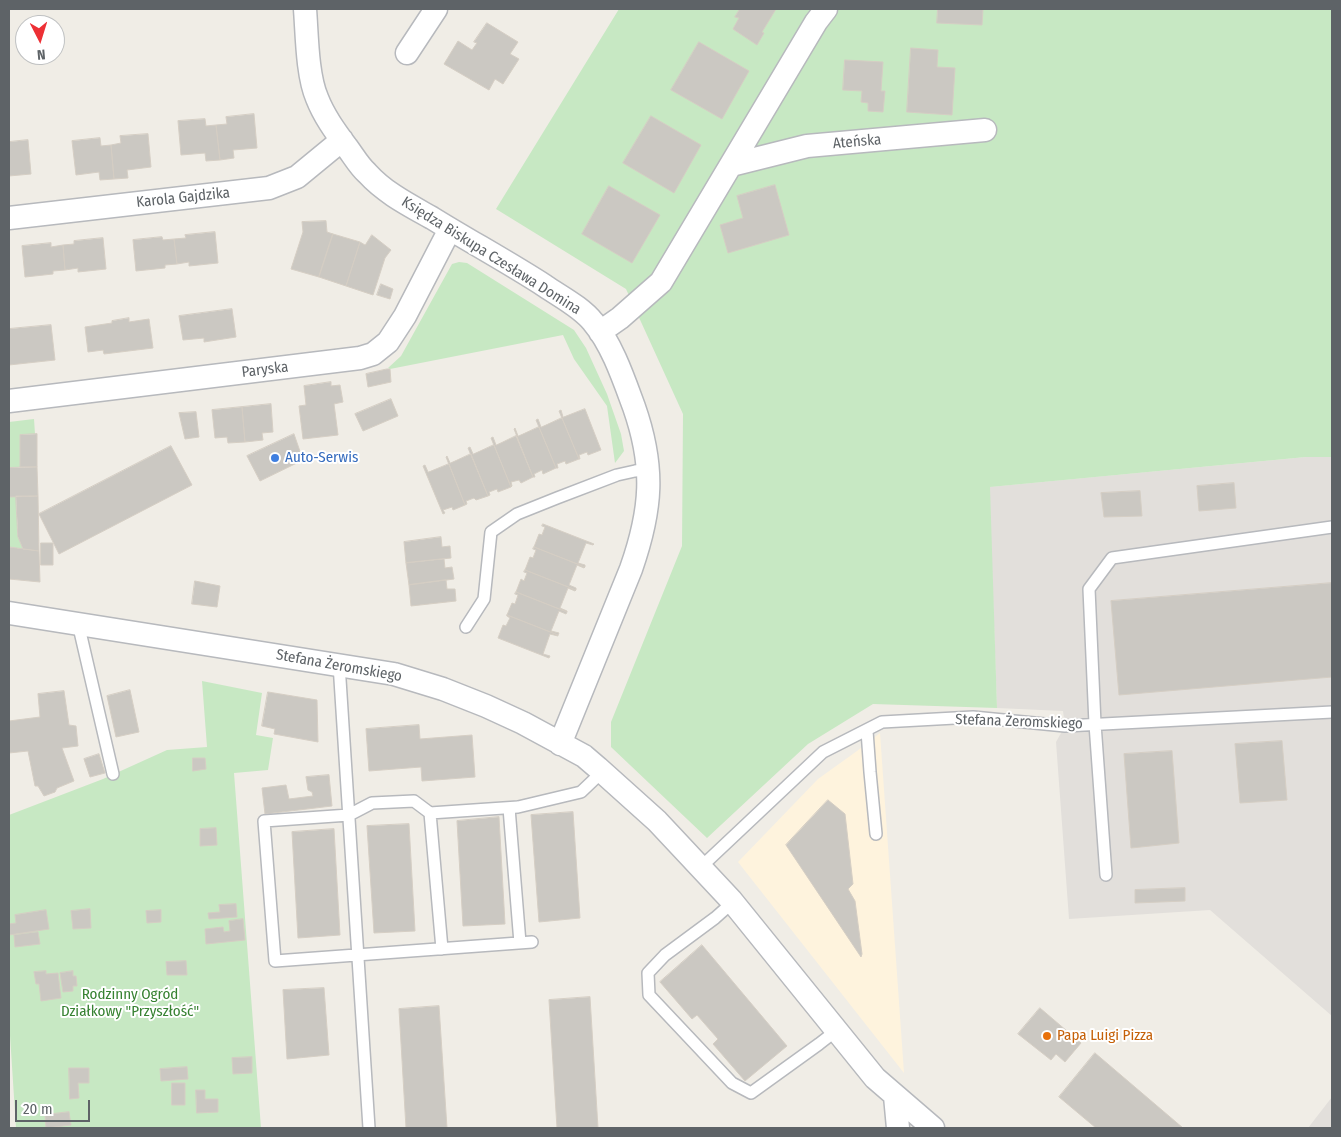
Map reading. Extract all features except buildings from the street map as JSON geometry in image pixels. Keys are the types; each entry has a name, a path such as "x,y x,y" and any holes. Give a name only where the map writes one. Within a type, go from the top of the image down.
{"street":[{"name":"Księdza Biskupa Czesława Domina","path":"305,9 311,77 316,97 327,119 366,173 389,193 520,270 584,313 600,332 613,355 635,411 646,446 649,470 648,502 645,521 639,546 560,744"},
{"path":"407,53 436,9"},
{"path":"600,332 620,318 661,282 816,22 826,9"},
{"name":"Ateńska","path":"731,165 807,146 985,130"},
{"name":"Karola Gajdzika","path":"9,218 269,188 297,177 342,140"},
{"name":"Paryska","path":"9,401 360,358 374,354 388,342 405,316 450,229"},
{"name":"Stefana Żeromskiego","path":"9,613 394,674 443,689 486,706 523,723 584,756 657,821 701,867 733,902 876,1078 932,1128"},
{"path":"895,1096 898,1128"}],"lane":[{"path":"466,627 484,599 491,532 517,514 557,498 617,475 649,470"},
{"path":"1106,875 1088,589 1112,558 1332,527"},
{"path":"78,623 113,774"},
{"path":"340,664 369,1128"},
{"name":"Stefana Żeromskiego","path":"701,867 823,752 882,722 973,717 1065,726 1332,712"},
{"path":"867,731 876,834"},
{"path":"532,942 275,961 264,821 349,815 372,803 414,800 430,813 518,807 581,792 602,772"},
{"path":"508,808 520,943"},
{"path":"430,813 442,949"},
{"path":"733,902 715,918 664,955 648,973 649,995 732,1082 750,1093 837,1030"}],"shaded area":[{"path":"1306,457 1332,457 1332,1016 1210,910 1069,919 1056,742 1065,726 1063,711 997,708 989,487"},
{"path":"880,733 904,1073 738,862 818,779"},
{"path":"1332,1097 1332,1128 1308,1128"}],"green space":[{"path":"619,9 1332,9 1332,457 1306,457 990,487 997,708 873,704 808,744 707,838 611,747 611,722 682,546 683,414 626,289 496,209"},
{"path":"459,262 467,263 574,330 586,348 607,394 621,434 624,451 615,463 607,406 574,359 563,335 388,368 401,356 452,264"},
{"path":"34,419 35,434 20,435 20,467 9,468 9,422"},
{"path":"16,496 18,537 23,549 9,547 9,497"},
{"name":"Rodzinny Ogród Działkowy \"Przyszłość\"","path":"202,681 262,693 256,735 273,738 268,770 234,773 261,1128 16,1128 9,1020 9,815 103,779 167,750 207,747"}],"place":[{"name":"Auto-Serwis","path":"275,458"},
{"name":"Papa Luigi Pizza","path":"1047,1036"}]}
